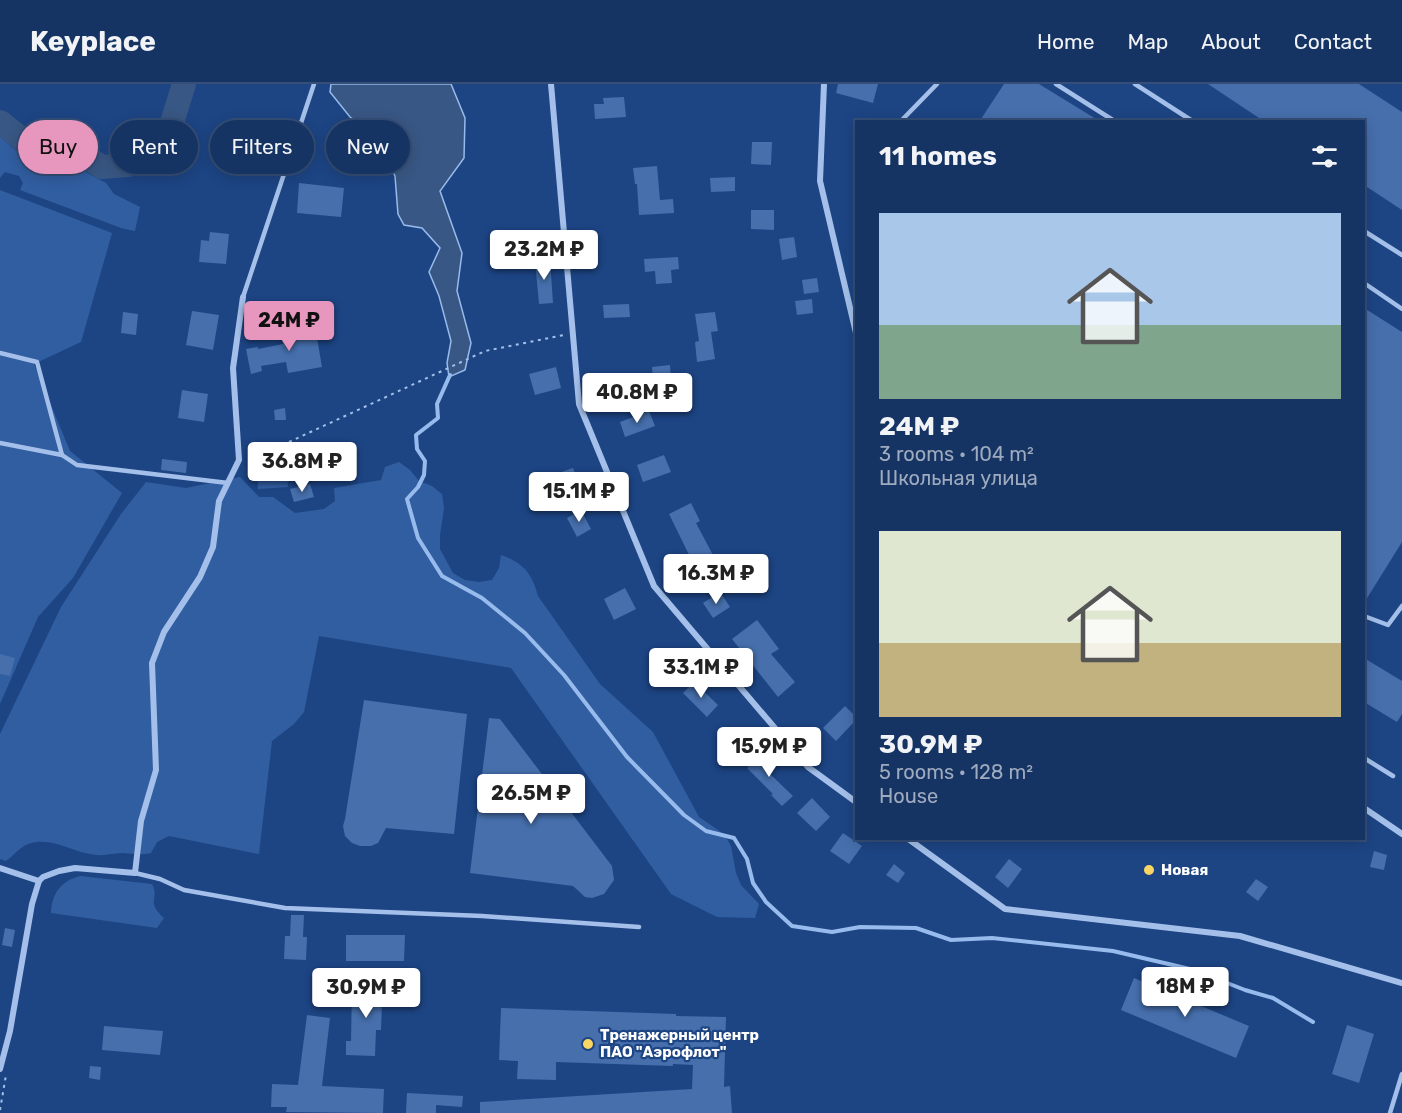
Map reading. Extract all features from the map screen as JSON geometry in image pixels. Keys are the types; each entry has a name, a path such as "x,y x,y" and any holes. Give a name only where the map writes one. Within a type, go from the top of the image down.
{"street":[{"path":"551,84 579,404 654,586 808,768 855,801"},
{"path":"824,84 820,181 855,329"},
{"path":"0,1069 10,1031 32,904 39,881 59,871 75,868 135,873 141,821 156,770 152,663 164,632 200,577 213,547 219,501 239,460 233,368 243,297"},
{"path":"1365,809 1402,834"},
{"path":"910,840 1005,909 1240,936 1402,983"},
{"path":"0,868 39,881"},
{"path":"0,1029 10,1031"}],"lane":[{"path":"243,297 314,84"},
{"path":"902,120 937,84"},
{"path":"1056,84 1113,120"},
{"path":"1135,84 1191,120"},
{"path":"1365,232 1402,255"},
{"path":"1365,285 1402,309"},
{"path":"0,353 37,362 62,455"},
{"path":"0,443 62,455 77,465 228,483"},
{"path":"1365,616 1388,625 1402,606"},
{"path":"1365,759 1393,776"},
{"path":"135,873 160,879 184,890 285,908 482,916 639,927"},
{"path":"1390,1113 1402,1074"}],"path":[{"path":"289,442 485,351 573,333"},
{"path":"0,1110 8,1065"}],"shaded area":[{"path":"331,84 451,84 465,118 464,158 440,191 462,253 457,291 471,343 465,370 449,377 447,363 451,341 439,296 429,272 440,248 422,228 404,225 398,214 394,174 410,174 410,120 354,120 330,92"},
{"path":"0,137 18,152 18,174 89,174 106,183 114,194 140,207 135,231 121,228 20,190 23,183 19,176 5,172 0,178"},
{"path":"0,190 112,233 81,342 34,364 70,451 122,493 73,578 38,617 0,704"},
{"path":"399,462 419,481 432,486 442,494 444,508 440,549 453,573 465,580 479,582 492,580 499,568 501,555 521,565 533,581 538,596 600,684 653,732 699,817 724,834 731,846 736,873 741,885 759,904 755,918 717,917 671,894 511,668 319,636 304,712 294,724 272,741 259,854 169,836 157,842 151,853 147,854 96,855 54,843 37,842 25,845 6,861 0,859 0,734 61,607 121,514 146,482 186,488 240,477 259,497 273,497 295,513 324,509 335,501 334,488 381,480 385,467"},
{"path":"286,468 288,487 258,489 257,471"},
{"path":"80,876 152,884 155,908 164,918 157,928 51,913 53,899 59,889 68,881"}],"building":[{"path":"838,84 878,84 873,103 836,93"},
{"path":"1004,84 1039,84 1098,120 980,120"},
{"path":"1208,84 1359,84 1402,112 1402,210 1365,186 1365,120 1262,120"},
{"path":"624,97 626,117 595,119 594,104 604,104 603,98"},
{"path":"752,142 772,142 771,165 751,164"},
{"path":"657,166 660,200 673,199 674,213 639,215 637,184 635,184 633,168"},
{"path":"735,177 735,191 711,192 710,178"},
{"path":"299,183 344,188 341,217 297,213"},
{"path":"751,210 774,210 774,230 751,229"},
{"path":"210,232 229,234 226,264 199,262 201,240 209,241"},
{"path":"794,237 797,257 782,260 779,239"},
{"path":"678,257 679,269 671,270 672,283 656,284 655,271 645,272 644,259"},
{"path":"550,259 553,303 539,304 535,261"},
{"path":"817,278 819,292 804,294 802,280"},
{"path":"812,299 813,313 797,315 795,301"},
{"path":"629,304 630,317 604,318 603,305"},
{"path":"1365,309 1402,332 1402,542 1365,601"},
{"path":"192,311 219,315 213,350 186,345"},
{"path":"123,312 138,314 136,335 121,333"},
{"path":"715,312 718,331 711,332 715,359 697,362 695,342 699,341 695,314"},
{"path":"315,326 322,367 288,373 286,362 261,366 262,371 251,374 246,349 283,344 280,333"},
{"path":"670,365 671,379 653,380 652,367"},
{"path":"556,367 561,388 535,395 529,374"},
{"path":"182,390 208,394 204,422 178,418"},
{"path":"285,408 286,420 275,420 274,410"},
{"path":"649,411 655,426 625,437 620,422"},
{"path":"664,455 671,472 643,482 637,465"},
{"path":"162,459 187,462 186,473 161,470"},
{"path":"573,468 578,481 557,488 553,475"},
{"path":"310,484 314,497 294,502 290,489"},
{"path":"691,503 700,521 696,523 714,557 695,567 669,514"},
{"path":"581,510 591,529 577,537 567,518"},
{"path":"625,588 636,609 614,620 604,599"},
{"path":"720,592 730,607 713,618 703,603"},
{"path":"757,620 779,649 771,654 795,682 778,697 732,639"},
{"path":"0,654 15,658 10,676 0,674"},
{"path":"1365,659 1402,681 1402,714 1397,722 1365,703"},
{"path":"694,682 718,705 707,717 683,693"},
{"path":"364,700 467,714 454,834 386,828 378,843 371,846 352,843 345,836 343,826"},
{"path":"845,706 855,716 855,721 836,741 823,728"},
{"path":"489,718 500,719 612,866 614,880 604,894 592,898 585,897 573,886 470,873"},
{"path":"763,752 776,765 768,772 793,796 782,806 747,768"},
{"path":"812,798 830,817 816,831 797,813"},
{"path":"843,833 862,846 849,864 830,851"},
{"path":"1374,851 1387,855 1384,870 1370,867"},
{"path":"1009,859 1022,869 1008,888 995,877"},
{"path":"894,864 905,873 898,883 886,875"},
{"path":"1256,879 1268,887 1258,901 1246,892"},
{"path":"291,915 304,915 303,937 307,937 306,960 284,959 285,936 290,936"},
{"path":"5,928 15,930 12,947 2,945"},
{"path":"346,935 405,935 404,961 346,961"},
{"path":"1134,978 1249,1026 1236,1058 1121,1010"},
{"path":"352,986 388,988 388,1004 382,1004 381,1030 376,1030 375,1056 346,1055 346,1041 351,1041"},
{"name":"Тренажерный центр ПАО \"Аэрофлот\"","path":"501,1008 726,1017 724,1087 730,1086 732,1113 480,1113 480,1102 692,1089 693,1065 556,1062 556,1080 517,1079 518,1061 499,1060"},
{"path":"307,1015 330,1018 322,1086 384,1089 383,1113 286,1112 287,1107 271,1107 272,1084 298,1085"},
{"path":"1347,1025 1374,1034 1359,1083 1332,1074"},
{"path":"104,1026 163,1031 160,1055 102,1050"},
{"path":"90,1066 101,1067 100,1080 89,1078"},
{"path":"407,1093 463,1096 462,1107 436,1105 436,1113 406,1113"}],"waterway":[{"path":"0,122 48,160 61,154 83,155 102,167 128,165 147,143 170,129 184,84"},
{"path":"450,375 437,404 438,418 416,435 417,449 425,461 424,475 418,487 407,499 418,538 442,576 482,598 525,633 564,675 627,757 684,815 706,831 734,838 747,859 753,883 766,902 792,926 832,932 860,927 916,928 951,940 992,938 1113,951 1194,970 1245,990 1273,998 1313,1022"}],"place":[{"name":"Новая","path":"1149,870"},
{"name":"Тренажерный центр ПАО \"Аэрофлот\"","path":"588,1044"}]}
